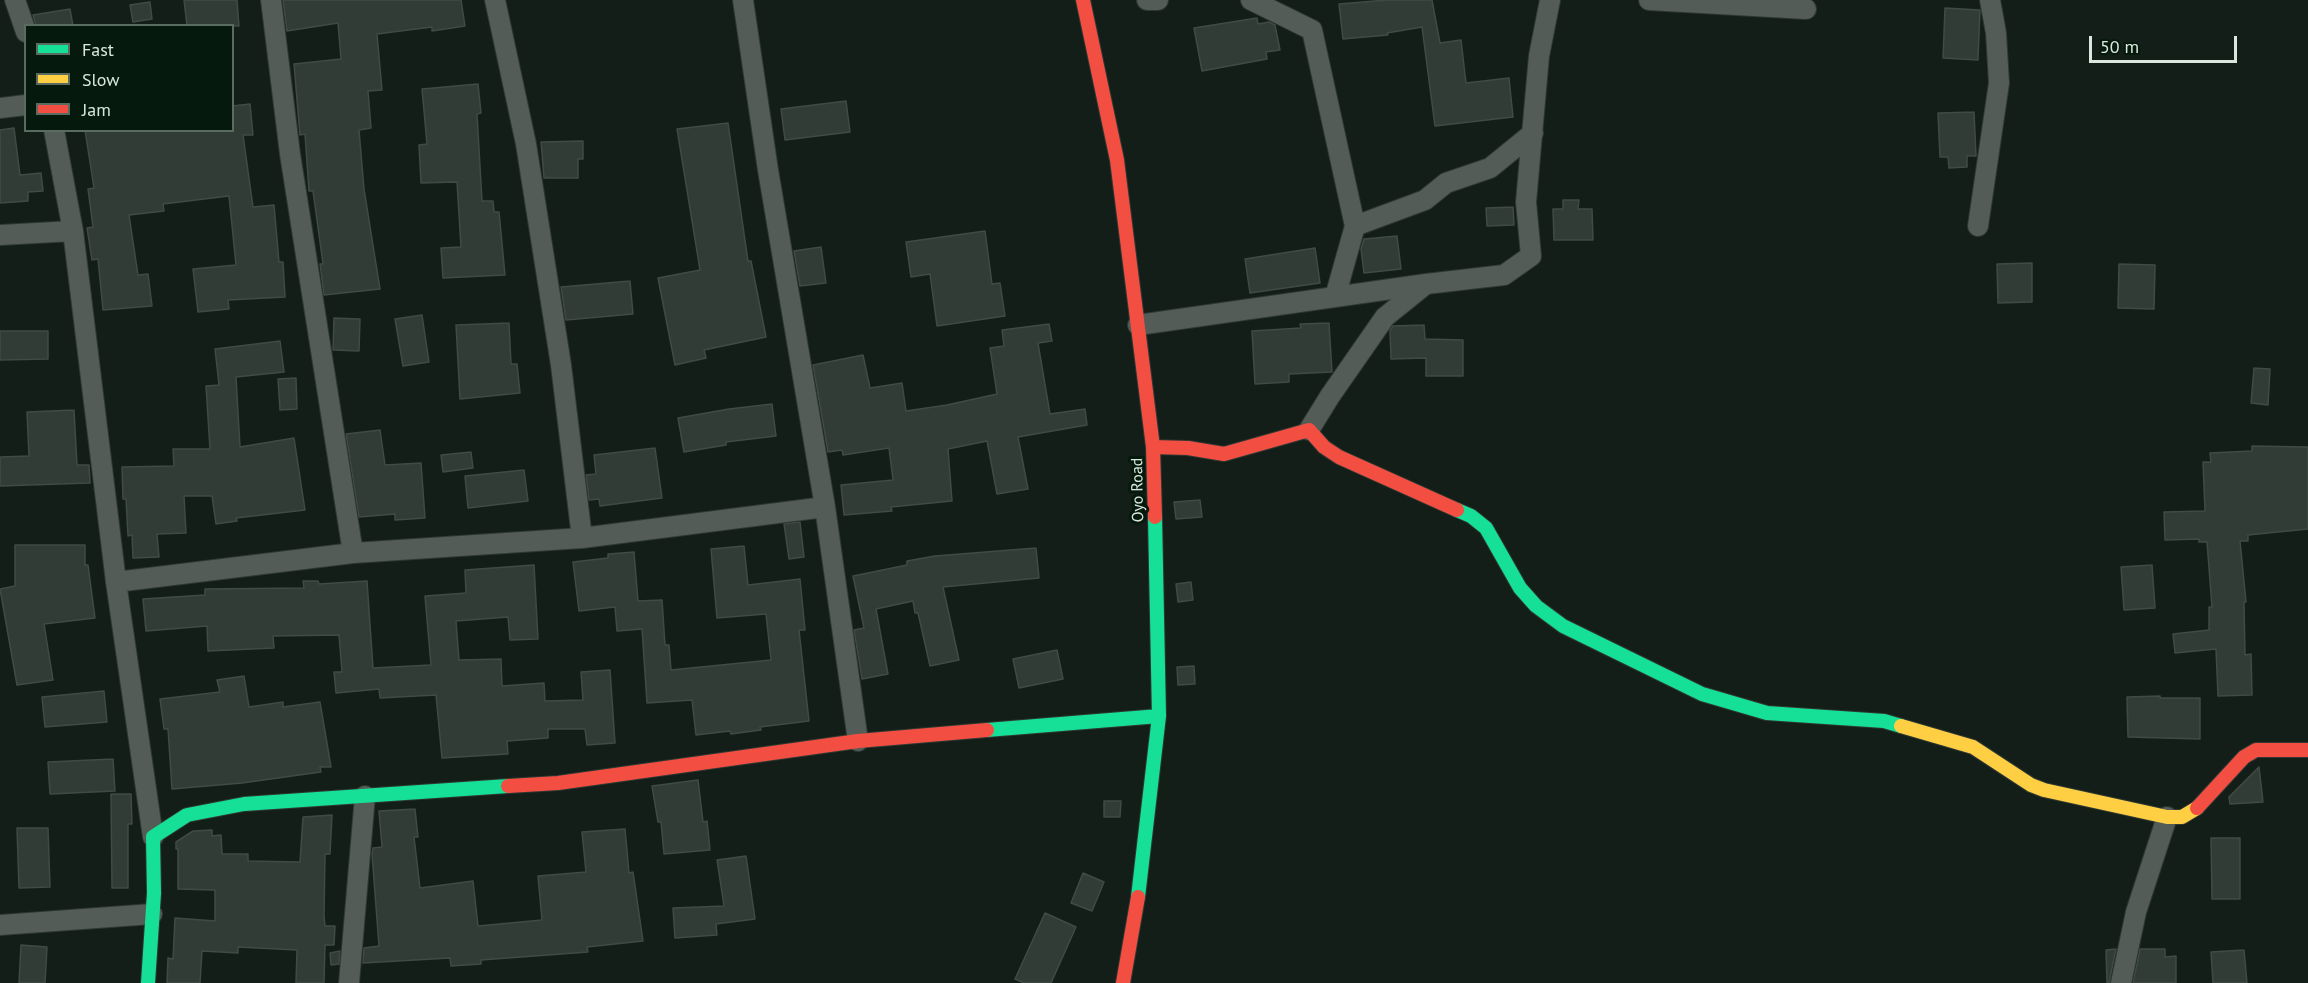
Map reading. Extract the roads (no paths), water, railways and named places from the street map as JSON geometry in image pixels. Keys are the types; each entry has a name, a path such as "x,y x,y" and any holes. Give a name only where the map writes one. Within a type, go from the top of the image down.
{"street":[{"path":"15,0 24,26"},
{"path":"271,0 290,154 353,553"},
{"path":"495,0 528,156 561,365 582,538"},
{"path":"743,0 768,170 825,507 858,741"},
{"name":"Oyo Road","path":"1083,0 1117,160 1153,447 1159,716 1135,921 1123,983"},
{"path":"1147,0 1158,0"},
{"path":"1251,0 1312,30 1355,226 1335,297"},
{"path":"1138,325 1504,275 1531,256 1526,202 1539,56 1550,0"},
{"path":"1649,0 1806,9"},
{"path":"1978,225 1999,82 1996,33 1990,0"},
{"path":"0,108 24,105"},
{"path":"54,132 73,231 116,582 153,837 148,983"},
{"path":"1355,226 1425,200 1446,183 1490,168 1533,132"},
{"path":"0,235 73,231"},
{"path":"1153,447 1188,448 1224,454 1309,430 1385,318 1426,284"},
{"path":"1309,430 1324,447 1339,457 1471,516 1486,528 1520,588 1530,600 1563,626 1702,694 1767,713 1884,721 1973,747 2031,785 2044,790 2167,817 2182,817 2196,809 2244,757 2256,750 2308,750"},
{"path":"116,582 353,553 582,538 825,507"},
{"path":"153,837 187,815 244,804 558,783 858,741 1159,716"},
{"path":"350,983 365,796"},
{"path":"2121,983 2136,912 2167,817"},
{"path":"0,925 152,914"}]}
